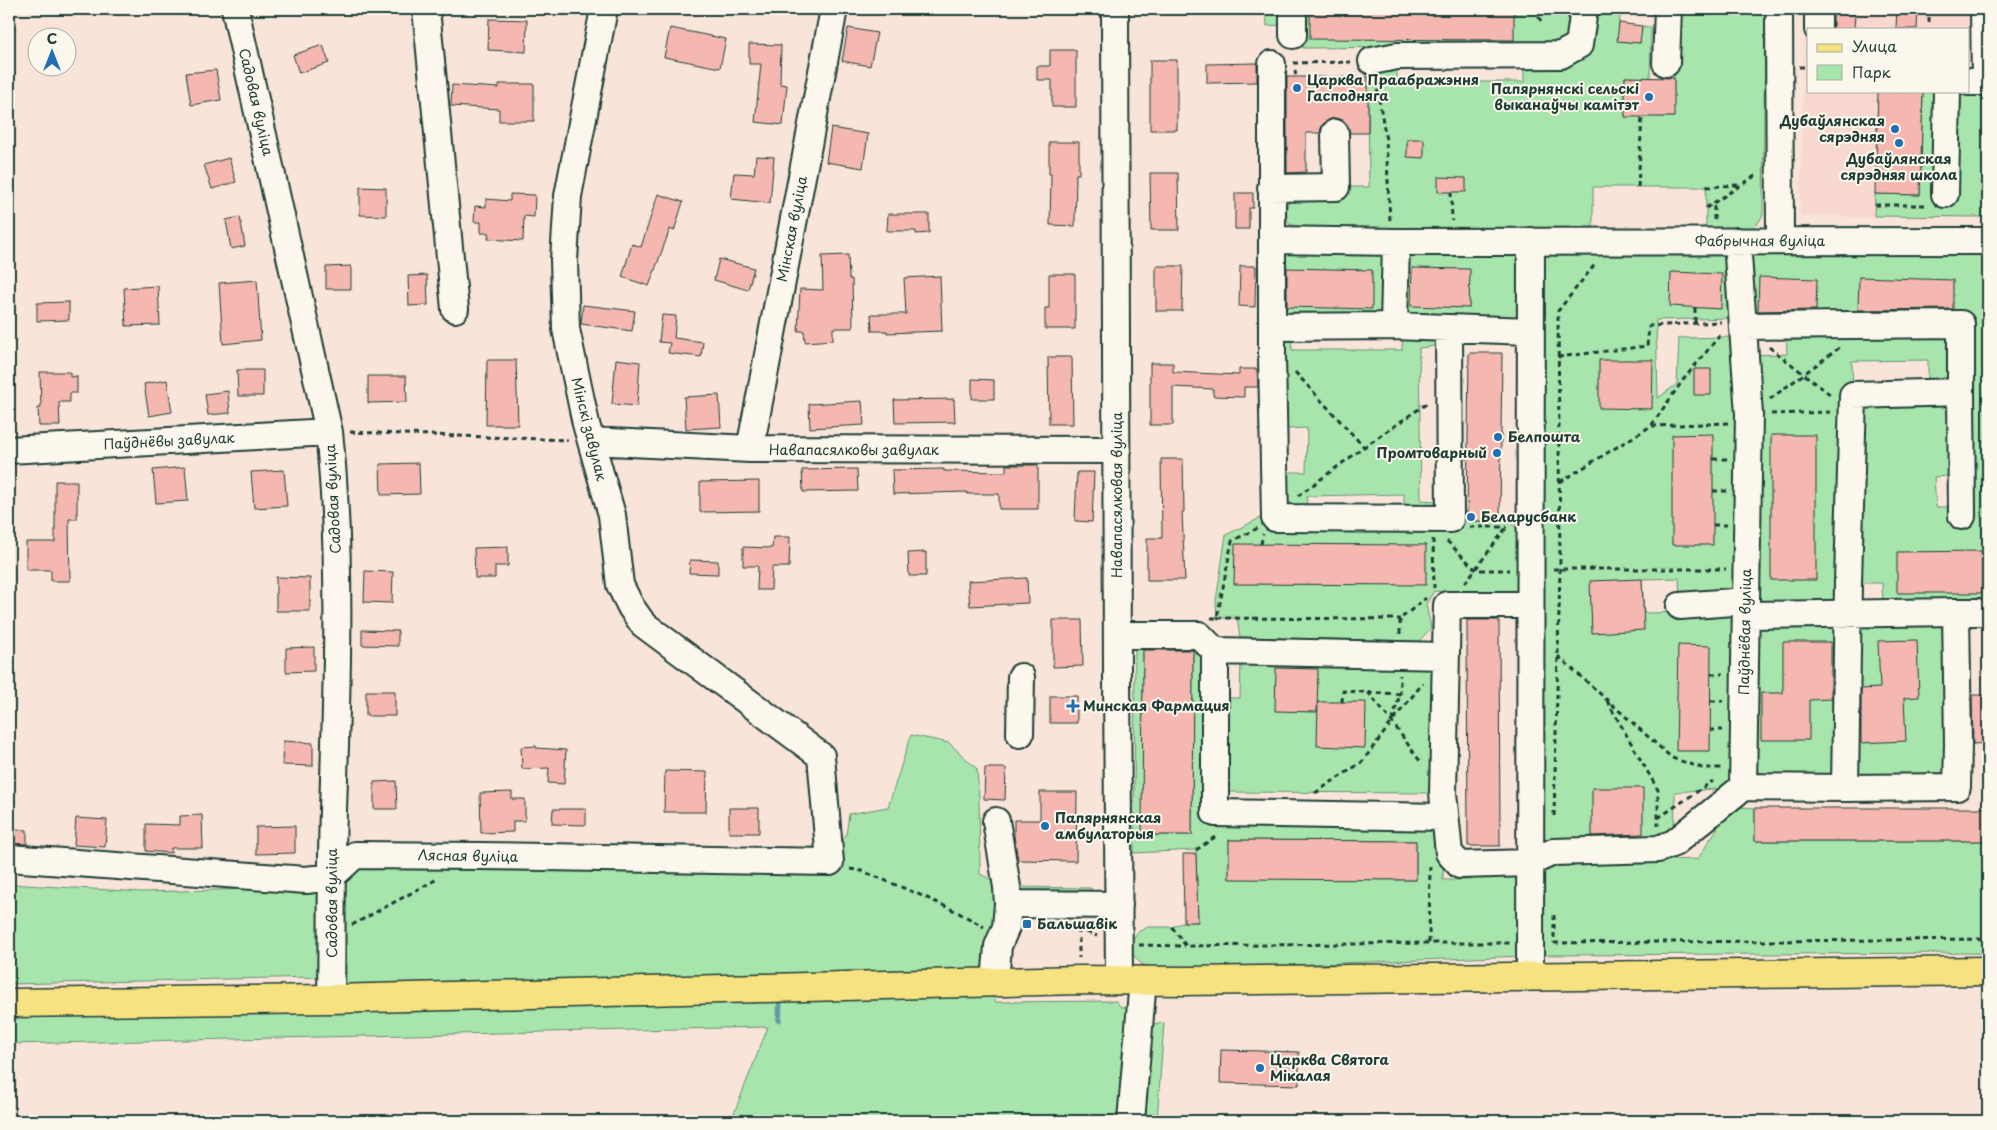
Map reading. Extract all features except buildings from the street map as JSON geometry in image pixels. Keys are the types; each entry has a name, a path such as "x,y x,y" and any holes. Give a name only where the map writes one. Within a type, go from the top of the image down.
{"main road":[{"path":"9,1003 331,999 1079,980 1131,981 1988,971"}],"street":[{"name":"Садовая вуліца","path":"235,9 329,432 336,506 337,574 336,707 331,876 331,999"},
{"path":"426,9 455,309"},
{"name":"Мінскі завулак","path":"604,9 568,196 564,260 566,329 591,441 612,514 620,585 631,607 643,624 821,756 830,862"},
{"name":"Мінская вуліца","path":"750,450 834,9"},
{"name":"Навапасялковая вуліца","path":"1115,9 1119,905 1120,944 1131,981 1131,1121"},
{"path":"1293,9 1293,35"},
{"path":"1372,61 1397,56 1561,55 1579,45 1584,9"},
{"path":"1666,63 1668,9"},
{"path":"1779,9 1780,241"},
{"path":"1818,9 1818,28"},
{"path":"1970,82 1985,82 1984,9"},
{"path":"1272,64 1272,356 1275,518 1433,522 1450,519 1449,329"},
{"path":"1945,194 1947,92"},
{"path":"1271,188 1336,187 1335,134"},
{"path":"1393,234 1394,326"},
{"name":"Фабрычная вуліца","path":"1273,240 1393,234 1531,241 1988,241"},
{"path":"1530,976 1542,943 1529,862 1531,241"},
{"name":"Паўднёвая вуліца","path":"1736,241 1746,608 1739,772"},
{"path":"1737,324 1961,324 1962,516"},
{"path":"1272,327 1394,326 1530,331"},
{"path":"1845,788 1847,612 1853,395 1960,392"},
{"name":"Паўднёвы завулак","path":"9,450 329,432"},
{"name":"Навапасялковы завулак","path":"591,441 750,450 1117,450"},
{"path":"1530,605 1441,598 1445,656 1443,805 1449,853 1460,865 1529,862 1553,852 1658,849 1674,843 1739,772 1845,788 1957,787 1956,612"},
{"path":"1680,606 1847,612 1988,612"},
{"path":"1117,635 1199,635 1215,651 1445,656"},
{"path":"1215,651 1215,813 1443,805"},
{"path":"1020,734 1022,677"},
{"path":"995,982 998,946 1007,916 1007,887 996,821"},
{"name":"Лясная вуліца","path":"331,876 355,855 830,862"},
{"path":"9,858 306,880 331,876"},
{"path":"1007,916 1082,917 1119,905"}],"path":[{"path":"1534,9 1540,21"},
{"path":"1929,22 1930,9"},
{"path":"1272,64 1372,61 1386,140 1393,234"},
{"path":"1638,187 1642,117"},
{"path":"1706,208 1764,170 1780,168"},
{"path":"1706,187 1741,185"},
{"path":"1451,192 1452,228"},
{"path":"1875,205 1945,206 1945,194"},
{"path":"1553,852 1560,569 1558,311 1598,261"},
{"path":"1695,308 1695,323"},
{"path":"1558,357 1647,346 1649,326 1695,323 1737,324 1853,412"},
{"path":"1560,482 1651,426 1683,380 1737,324"},
{"path":"1742,418 1840,346"},
{"path":"1272,356 1286,362 1364,447"},
{"path":"1651,426 1742,418 1853,412"},
{"path":"329,432 591,441"},
{"path":"1713,459 1735,459"},
{"path":"1217,618 1400,619 1441,598 1476,570 1509,521"},
{"path":"1433,522 1476,570 1530,570"},
{"path":"1433,522 1441,598"},
{"path":"1560,569 1736,570"},
{"path":"1392,722 1400,694 1400,619"},
{"path":"1309,796 1362,762 1445,656"},
{"path":"1558,656 1672,758 1702,768 1739,772"},
{"path":"1342,702 1343,691 1400,694"},
{"path":"1368,692 1392,722 1443,805"},
{"path":"1605,697 1658,790 1658,849"},
{"path":"1658,818 1739,772"},
{"path":"1196,850 1208,840"},
{"path":"1429,942 1430,858"},
{"path":"830,862 836,867 862,871 938,902 963,914 987,929 1007,916"},
{"path":"332,936 446,874"},
{"path":"1542,943 1554,906"},
{"path":"1033,928 1082,917 1120,944 1186,946 1429,942 1542,943 1988,939"},
{"path":"1079,980 1082,917"},
{"path":"1172,927 1186,946"}],"shaded area":[{"name":"Дубаўлянская сярэдняя","path":"1805,9 1988,9 1988,218 1800,216"}],"green space":[{"path":"1266,9 1282,9 1282,25 1267,26"},
{"path":"1303,9 1575,9 1570,39 1539,46 1303,48"},
{"path":"1595,9 1650,9 1649,12 1630,10 1620,16 1618,41 1640,43 1642,26 1651,27 1650,78 1625,77 1625,116 1673,117 1674,78 1681,9 1763,9 1765,19 1763,214 1753,228 1739,232 1706,229 1706,187 1593,187 1593,229 1535,229 1525,227 1301,227 1289,224 1287,210 1292,196 1336,187 1369,187 1368,77 1375,75 1372,61 1397,70 1397,82 1524,82 1524,65 1574,64 1591,44"},
{"path":"1988,9 1988,217 1874,216 1875,194 1920,195 1923,92 1970,92 1973,16"},
{"path":"1753,241 1988,241 1988,608 1883,606 1882,583 1848,583 1847,605 1762,607 1752,599 1744,355 1787,354 1786,325 1961,324 1961,475 1934,477 1936,507 1962,507 1967,318 1753,318 1749,266","holes":["1928,360 1928,393 1853,395 1852,361"]},
{"path":"1727,247 1733,318 1656,320 1658,398 1677,384 1679,338 1738,337 1746,597 1680,599 1679,578 1642,579 1644,613 1746,611 1742,787 1675,792 1674,843 1539,847 1542,248"},
{"path":"1408,248 1514,251 1524,262 1519,317 1514,319 1406,317"},
{"path":"1290,249 1387,252 1388,307 1380,317 1286,316 1280,308 1282,255"},
{"path":"1403,332 1434,335 1435,346 1419,348 1421,500 1436,501 1436,508 1404,508 1404,494 1307,496 1306,506 1286,505 1286,472 1306,472 1307,428 1286,429 1285,334 1291,335 1292,350 1402,350"},
{"path":"1260,518 1264,526 1432,526 1450,519 1509,521 1522,535 1523,581 1515,597 1434,591 1426,604 1431,628 1419,641 1240,637 1237,618 1217,618 1216,601 1226,535"},
{"path":"1949,618 1951,774 1757,774 1756,628"},
{"path":"1135,635 1143,635 1143,835 1192,835 1193,650 1215,651 1216,698 1240,698 1241,660 1441,666 1443,793 1216,792 1215,813 1444,817 1443,880 1470,880 1481,872 1521,871 1523,956 1184,969 1150,968 1144,966 1133,955 1128,945 1138,932 1148,927 1172,927 1184,922 1198,922 1196,850 1134,853","holes":["1229,840 1416,841 1416,880 1229,878"]},
{"path":"911,735 949,743 977,769 980,874 1007,887 1091,888 1091,905 1008,904 995,982 995,1002 1116,1001 1121,1007 1140,1008 1138,1025 1164,1023 1157,1121 731,1121 768,1027 9,1044 9,1003 331,999 331,877 355,855 830,862 846,835 849,814 888,807"},
{"path":"1742,807 1755,808 1755,841 1988,841 1988,953 1537,955 1537,865 1698,859 1726,814"},
{"path":"9,884 142,892 330,887 318,977 9,984"}],"waterway":[{"path":"779,1020 780,996"}],"place":[{"name":"Царква Праабражэння Гасподняга","path":"1297,88"},
{"name":"Папярнянскі сельскі выканаўчы камітэт","path":"1649,97"},
{"name":"Дубаўлянская сярэдняя","path":"1895,129"},
{"name":"Дубаўлянская сярэдняя школа","path":"1899,143"},
{"name":"Белпошта","path":"1498,437"},
{"name":"Промтоварный","path":"1497,453"},
{"name":"Беларусбанк","path":"1471,517"},
{"name":"Минская Фармация","path":"1073,706"},
{"name":"Папярнянская амбулаторыя","path":"1045,826"},
{"name":"Бальшавік","path":"1027,924"},
{"name":"Царква Святога Мікалая","path":"1260,1068"}]}
